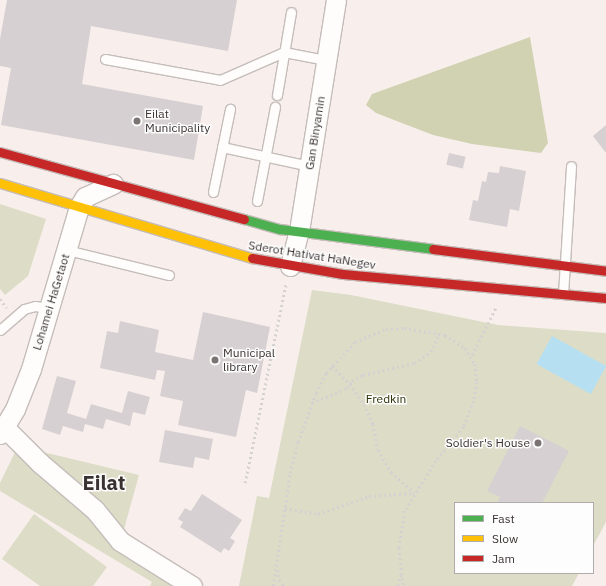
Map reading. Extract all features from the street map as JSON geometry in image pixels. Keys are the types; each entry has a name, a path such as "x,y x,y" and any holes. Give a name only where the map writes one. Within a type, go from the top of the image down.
{"main road":[{"name":"Sderot Hativat HaNegev","path":"0,152 245,220 299,231 606,270"},
{"name":"Sderot Hativat HaNegev","path":"0,183 236,254 290,266 343,274 503,290 606,298"}],"street":[{"name":"Gan Binyamin","path":"290,266 299,231 336,0"},
{"name":"Lohamei HaGetaot","path":"2,431 15,409 31,369 79,207 85,197 113,184"},
{"path":"2,431 95,510 120,541 192,586"}],"lane":[{"path":"277,95 291,12"},
{"path":"105,59 220,80 284,52 326,60"},
{"path":"257,201 276,107"},
{"path":"213,192 230,109"},
{"path":"222,147 309,166"},
{"path":"563,295 568,265 571,166"},
{"path":"67,250 169,275"},
{"path":"568,265 606,262"},
{"path":"0,330 24,309 35,306 50,308"}],"path":[{"path":"245,483 290,266"},
{"path":"404,586 401,572 400,528 405,511 414,493 436,461 464,427 470,412 477,382 472,354 503,290"},
{"path":"273,586 294,454 311,403 332,366 355,342 386,329 417,328 439,333 458,343 472,354"},
{"path":"311,403 347,388 350,384 363,375 402,367 424,358 434,349 439,333"},
{"path":"332,366 350,384 370,416 378,450 391,472 414,493"},
{"path":"285,508 318,514 368,496 414,493"},
{"path":"277,567 279,580 284,586"},
{"path":"398,586 401,572"}],"green space":[{"path":"530,37 548,143 541,153 472,144 433,135 376,113 366,105 372,94"},
{"path":"0,204 46,219 28,276 5,295 0,289"},
{"name":"Fredkin","path":"312,290 351,295 498,325 606,333 606,522 594,544 594,502 454,502 454,574 578,574 572,586 239,586 257,496 269,498"},
{"path":"18,446 139,475 121,540 198,586 150,586 152,582 0,491 0,483"},
{"path":"34,514 107,567 93,586 40,586 2,559"}],"water":[{"path":"552,336 606,366 591,394 536,364"}],"building":[{"path":"7,0 237,0 228,51 91,26 82,84 203,106 194,160 1,125 11,68 0,66 0,39"},
{"path":"606,125 606,153 593,136"},
{"path":"449,153 466,157 463,169 446,165"},
{"path":"500,166 526,171 519,211 510,209 507,227 469,220 473,200 478,201 482,181 486,182 488,172 499,173"},
{"path":"203,312 270,327 257,393 246,390 236,437 178,425 183,401 160,396 165,371 157,370 155,380 100,368 107,331 118,333 120,321 159,330 155,352 193,360"},
{"path":"57,376 76,381 67,413 86,419 91,404 122,413 128,391 150,397 145,415 133,412 130,426 106,419 103,429 85,424 83,432 63,426 60,435 42,429"},
{"path":"520,426 569,451 543,502 498,502 500,497 487,491"},
{"path":"165,430 213,439 209,460 195,457 193,468 159,462"},
{"path":"202,494 242,520 230,538 235,541 229,551 224,548 221,553 180,527 183,522 178,519 185,508 191,511"}],"traffic: fast":[{"path":"244,219 280,229 433,249"}],"traffic: slow":[{"path":"0,183 252,258"}],"traffic: jam":[{"path":"0,152 244,219"},
{"path":"433,249 606,271"},
{"path":"252,258 343,274 606,298"}],"place":[{"name":"Eilat Municipality","path":"137,121"},
{"name":"Municipal library","path":"215,360"},
{"name":"Soldier's House","path":"538,443"}],"district":[{"name":"Eilat","path":"104,482"}]}
